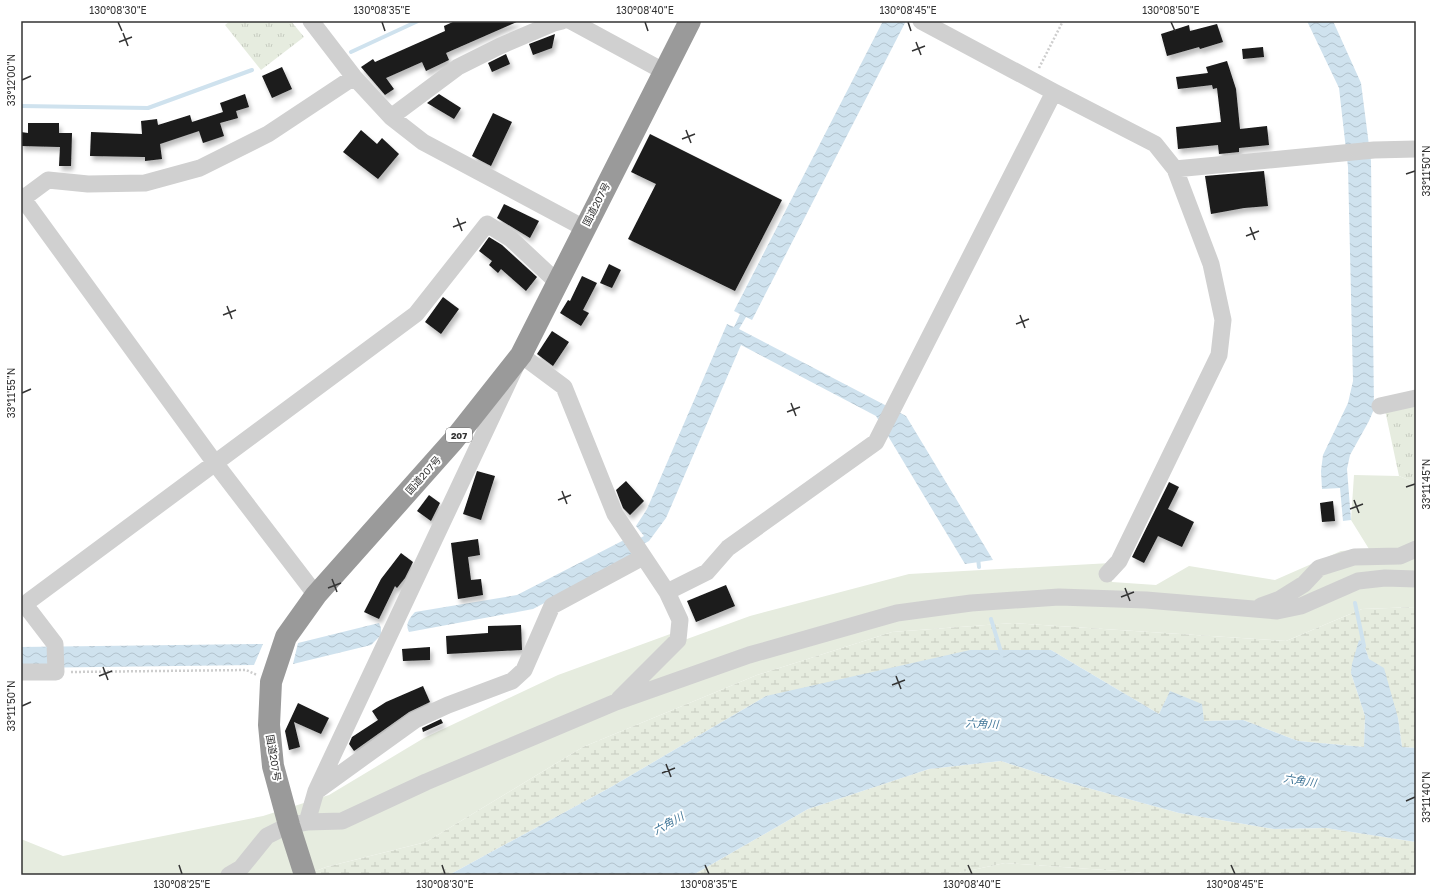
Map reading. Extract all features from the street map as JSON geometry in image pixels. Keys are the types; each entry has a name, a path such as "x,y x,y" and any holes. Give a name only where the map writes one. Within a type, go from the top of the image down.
{"highway":[{"name":"国道207号","path":"305,875 297,829 273,766 269,725 271,682 286,637 316,595 454,441 520,355 690,21"}],"street":[{"path":"311,21 354,77 391,116 423,142 584,228"},
{"path":"391,116 458,67 500,46 562,21"},
{"path":"571,21 665,72"},
{"path":"921,21 1155,144 1176,169 1211,264 1222,320 1219,355 1119,560 1107,574"},
{"path":"316,595 215,463 22,198 48,180 88,184 145,183 200,168 268,134 354,77"},
{"path":"667,592 707,572 728,548 876,442 1054,92"},
{"path":"1176,169 1374,150 1416,149"},
{"path":"21,672 56,672 55,644 29,610 29,601 416,314 487,224 511,238 557,282"},
{"path":"297,829 520,355 564,387 615,514 667,592 680,620 678,640 616,702"},
{"path":"1380,406 1416,398"},
{"path":"316,791 415,720 448,705 512,681 524,670 552,606 638,549"},
{"path":"1251,610 1280,599 1304,584 1320,568 1354,557 1400,556 1416,549"},
{"path":"229,875 241,868 267,836 342,821 426,782 616,702 749,655 897,613 971,603 1058,597 1146,600 1251,610 1278,611 1301,606 1358,582 1385,578 1416,579"}],"path":[{"path":"1033,81 1063,21"},
{"path":"56,672 246,670 271,682"}],"green space":[{"path":"230,21 291,21 304,37 261,70 225,25"},
{"path":"1416,403 1416,483 1399,476 1385,410"},
{"path":"1354,475 1399,476 1416,483 1416,607 1362,609 1286,641 1013,623 892,632 757,675 583,747 426,842 326,867 305,875 21,875 21,839 63,856 263,816 329,795 424,738 558,675 673,633 687,639 750,616 909,574 1111,563 1112,582 1156,585 1189,566 1275,580 1341,551 1369,549 1351,520"},
{"path":"1416,607 1416,748 1402,747 1398,718 1369,659 1363,642 1351,673 1365,716 1364,747 1298,741 1243,720 1204,721 1170,692 1159,714 1051,650 766,696 611,787 449,875 305,875 326,867 426,842 583,747 757,675 892,632 1013,623 1286,641 1362,609"},
{"path":"1001,761 1066,782 1179,813 1274,829 1326,828 1416,842 1416,875 1175,875 1005,863 949,875 693,875 808,809 929,769"},
{"path":"1005,863 1175,875 949,875"}],"water":[{"path":"883,21 906,21 752,320 746,317 739,329 906,416 993,560 965,564 876,416 741,345 666,518 649,541 631,551 634,556 533,609 409,632 407,626 408,622 415,612 517,595 624,540 627,545 644,536 636,526 647,509 727,324 734,327 740,314 734,311"},
{"path":"1307,21 1333,21 1361,83 1371,161 1374,409 1350,455 1347,469 1351,520 1343,521 1340,488 1322,489 1321,471 1323,455 1348,403 1353,381 1348,167 1339,88"},
{"path":"379,623 381,635 371,645 293,664 298,643"},
{"name":"六角川","path":"1359,640 1363,642 1369,659 1384,668 1398,718 1402,747 1416,748 1416,842 1326,828 1274,829 1179,813 1066,782 1001,761 929,769 808,809 693,875 449,875 611,787 766,696 970,650 1051,650 1159,714 1170,691 1202,704 1204,721 1243,720 1298,741 1364,747 1365,716 1351,673"},
{"path":"263,644 254,665 21,668 21,647"}],"building":[{"path":"455,21 519,21 446,53 449,60 426,71 422,62 386,78 394,89 385,95 361,67 373,59 375,62 445,31 444,26"},
{"path":"1217,24 1223,42 1200,49 1199,47 1167,56 1161,34 1189,25 1190,31"},
{"path":"555,34 552,48 533,55 529,44"},
{"path":"1263,47 1264,57 1243,59 1242,49"},
{"path":"506,54 510,64 492,72 488,63"},
{"path":"1227,61 1236,89 1240,129 1267,126 1269,145 1239,148 1239,152 1219,154 1218,145 1178,149 1176,127 1221,122 1217,88 1213,89 1212,85 1178,89 1176,77 1208,73 1206,67"},
{"path":"282,67 292,89 272,98 262,76"},
{"path":"245,94 249,107 236,111 238,118 220,123 224,136 203,143 199,131 160,144 162,159 145,161 145,157 90,156 91,132 142,134 141,121 157,119 158,125 190,115 192,122 223,112 220,103"},
{"path":"439,94 461,108 454,119 427,103"},
{"path":"493,113 512,122 491,166 472,156"},
{"path":"28,123 59,123 59,133 72,133 71,166 59,166 60,147 21,146 21,132 28,133"},
{"path":"361,130 377,144 382,138 399,154 378,179 343,152"},
{"path":"650,134 782,200 735,291 628,239 656,184 631,172"},
{"path":"1264,171 1268,206 1244,208 1211,214 1205,176"},
{"path":"504,204 539,221 530,238 497,218"},
{"path":"489,237 502,245 537,277 526,291 501,269 498,273 489,265 492,261 479,251"},
{"path":"609,264 621,270 612,288 600,283"},
{"path":"582,276 597,283 583,310 589,313 581,326 560,313 568,300 570,301"},
{"path":"443,297 459,309 441,334 425,322"},
{"path":"552,331 569,342 553,366 537,354"},
{"path":"477,471 495,476 481,520 463,514"},
{"path":"626,481 644,501 630,515 623,508 616,490"},
{"path":"1169,482 1179,487 1168,509 1194,522 1182,547 1158,536 1144,563 1132,557"},
{"path":"429,495 440,503 431,521 417,511"},
{"path":"1333,501 1335,521 1322,522 1320,503"},
{"path":"478,539 480,555 468,557 471,580 481,579 483,595 458,599 451,543"},
{"path":"401,553 413,562 405,578 397,588 395,586 379,619 364,612 381,579"},
{"path":"726,585 735,606 696,622 687,601"},
{"path":"521,625 522,650 447,654 446,636 488,633 488,626"},
{"path":"430,647 430,660 403,661 402,649"},
{"path":"423,686 430,702 409,712 354,751 349,744 352,737 378,720 372,711 386,702"},
{"path":"298,703 329,718 321,734 294,722 300,747 289,750 285,731"},
{"path":"441,719 443,723 423,732 422,728"}],"waterway":[{"path":"351,52 418,21"},
{"path":"21,106 148,108 252,70"},
{"path":"978,558 979,567"},
{"path":"1355,603 1364,646"},
{"path":"991,619 1002,655"}]}
